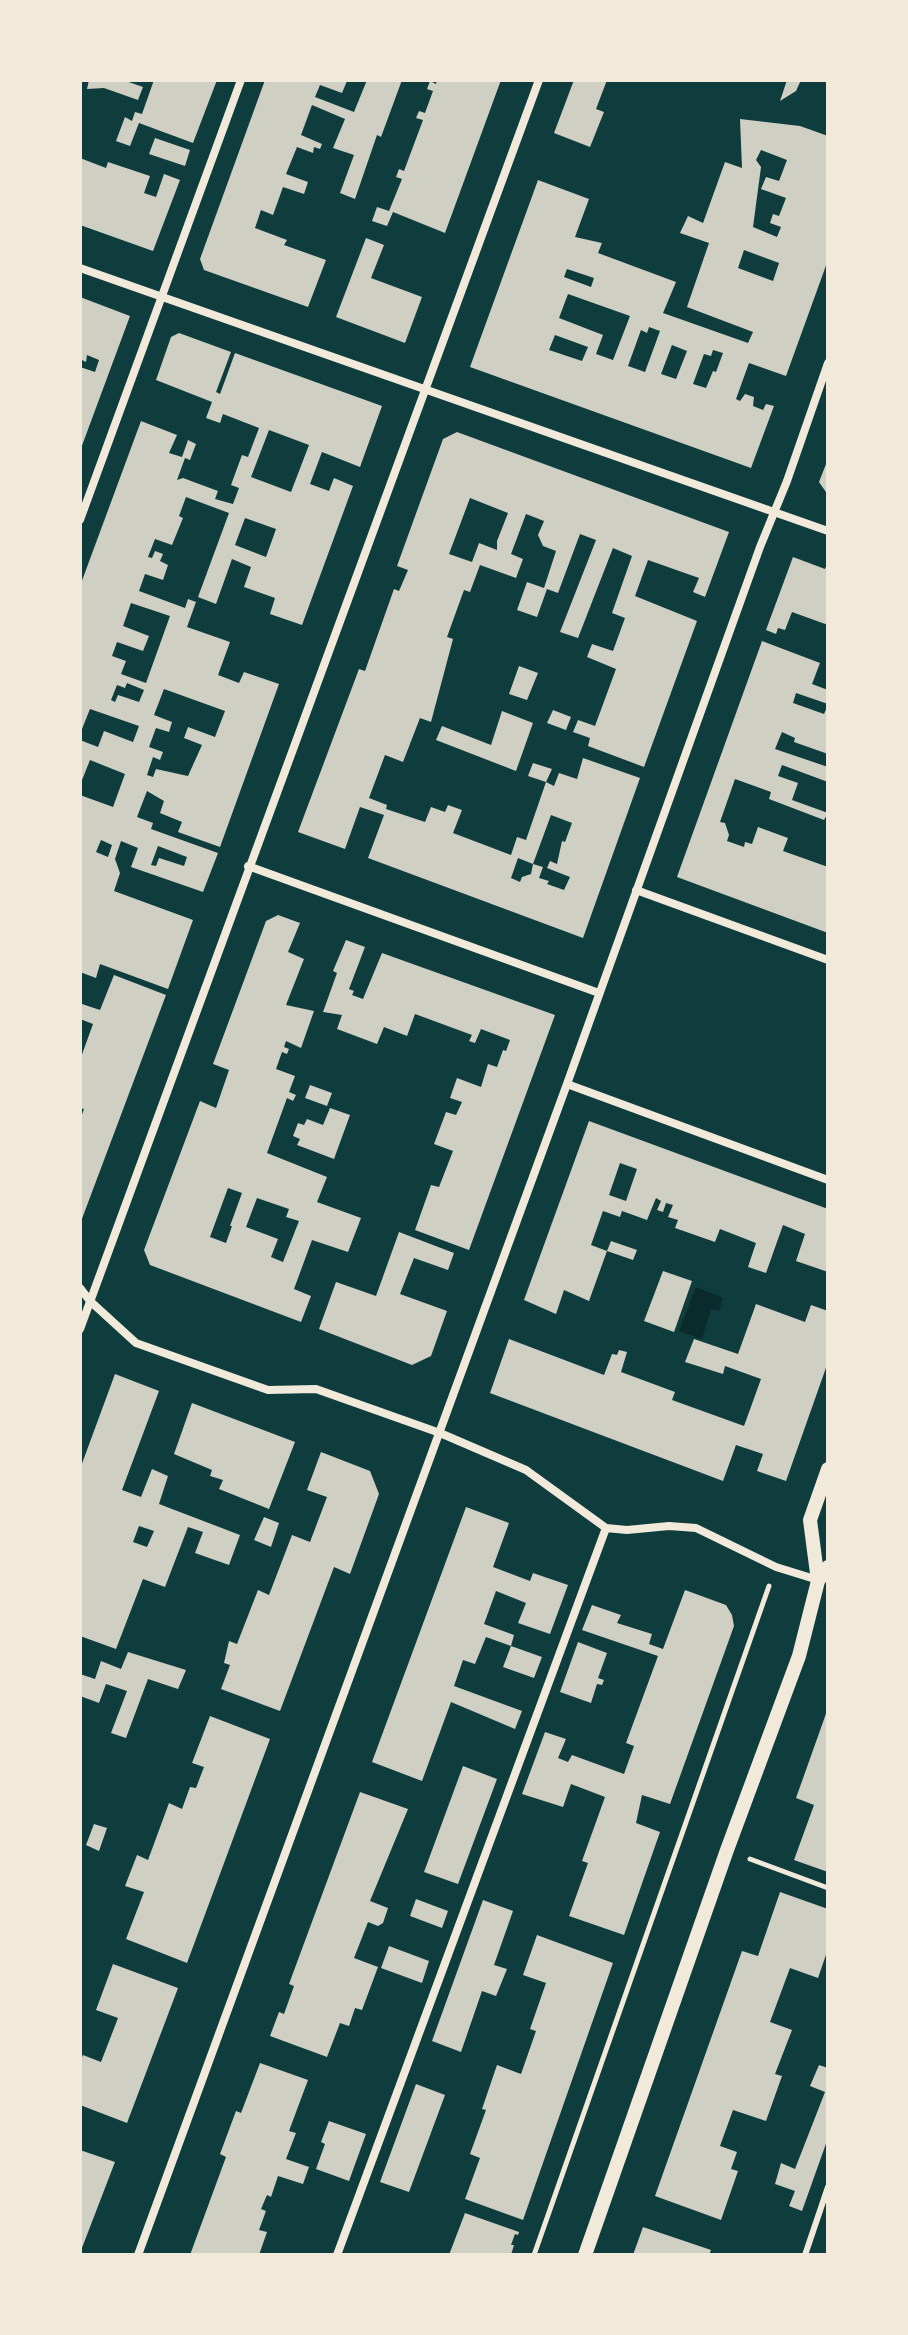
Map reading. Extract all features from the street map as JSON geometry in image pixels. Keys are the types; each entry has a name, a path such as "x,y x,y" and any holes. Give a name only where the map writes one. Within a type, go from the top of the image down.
{"street":[{"path":"80,520 241,80"},
{"path":"80,1329 539,80"},
{"path":"80,268 828,531"},
{"path":"138,2255 828,363"},
{"path":"248,866 599,993"},
{"path":"636,890 828,960"},
{"path":"567,1084 828,1180"},
{"path":"80,1288 136,1343 268,1390 316,1389 440,1433 526,1470 606,1528 696,1528 776,1567 818,1581"},
{"path":"818,1581 810,1520 828,1469"},
{"path":"337,2255 606,1528"},
{"path":"585,2255 727,1850 799,1656 818,1581 828,1567"}],"lane":[{"path":"805,2255 828,2187"}],"path":[{"path":"534,2255 776,1567"},
{"path":"727,1850 828,1888"}],"water":[{"path":"696,1287 723,1298 719,1311 711,1309 702,1339 679,1331"}],"building":[{"path":"89,80 123,80 143,87 138,100 104,88 87,89"},
{"path":"154,80 217,80 193,143 139,123 130,146 116,141 125,117 132,121 135,112 142,114"},
{"path":"265,80 347,81 342,93 320,85 315,97 354,112 367,80 402,80 381,137 377,135 355,199 340,193 354,155 333,148 345,119 312,105 301,135 322,144 320,149 314,147 313,153 297,147 286,174 308,182 304,194 283,187 273,215 261,210 255,228 287,240 284,245 326,260 308,307 204,270 200,259"},
{"path":"437,80 501,80 445,233 393,212 387,226 372,221 377,207 389,211 402,179 396,177 399,169 404,171 423,120 416,118 419,111 425,113 433,91 427,89 430,81 436,84"},
{"path":"574,80 607,80 596,109 604,112 590,147 554,133"},
{"path":"787,80 801,80 796,91 780,101"},
{"path":"740,119 800,126 828,136 828,260 786,376 749,363 736,399 740,401 745,394 754,397 753,406 763,410 766,404 774,406 751,468 470,367 538,180 589,199 575,237 602,243 598,253 676,282 663,313 748,343 753,332 687,307 709,243 680,233 688,216 703,223 725,162 742,168","holes":["761,150 787,160 779,181 766,177 761,189 786,198 779,216 773,214 770,223 781,227 777,237 753,227 761,167 756,160","744,250 779,263 773,281 738,268","567,269 594,278 591,287 564,277","568,294 630,316 613,360 596,354 603,335 559,318","649,327 660,331 645,372 628,366 641,330 647,333","555,335 588,347 582,361 549,350","672,345 687,351 676,379 661,374","713,350 723,353 706,388 693,384 704,354 711,356"]},
{"path":"155,138 190,150 185,166 149,154"},
{"path":"80,158 106,168 108,162 150,176 144,193 156,197 164,174 180,180 153,251 80,225"},
{"path":"366,238 384,245 371,278 422,297 405,343 336,317"},
{"path":"80,297 130,316 80,451 80,367 95,372 99,360 87,355 86,362 80,359"},
{"path":"179,333 231,352 216,392 220,394 235,353 382,406 360,467 322,452 310,484 329,491 334,478 353,486 302,625 270,614 275,598 244,587 251,567 232,559 216,604 198,597 229,513 186,497 179,516 183,518 172,545 155,539 148,557 152,558 155,551 163,554 160,561 168,565 163,580 145,574 139,591 185,608 188,599 196,602 187,627 230,642 218,675 239,683 244,672 279,684 220,847 178,832 182,822 160,813 164,801 147,791 137,817 153,823 151,829 218,853 203,892 131,867 138,848 121,841 115,859 120,873 114,891 193,920 168,989 100,964 96,978 80,972 80,795 113,807 125,774 90,760 80,785 80,740 98,747 104,731 133,742 139,726 90,709 80,734 80,586 141,421 177,435 169,453 182,457 188,440 196,444 190,460 185,458 177,480 183,478 218,491 215,499 233,504 239,488 231,485 242,455 248,457 259,428 223,414 220,423 206,418 212,402 156,380 171,337","holes":["269,430 309,445 291,492 251,477","245,518 276,529 266,557 235,545","131,603 170,616 146,683 121,674 126,661 112,656 117,642 143,651 149,636 123,626","127,683 144,690 139,702 118,695 115,702 111,700 117,685 125,688","164,689 225,711 215,737 188,727 184,738 202,745 188,776 156,769 153,777 147,775 153,757 160,760 163,752 149,747 156,728 169,732 172,722 154,715","101,840 112,845 108,857 96,852","158,846 187,857 184,866 159,858 156,866 151,865"]},
{"path":"457,432 729,532 705,597 693,592 699,578 648,560 635,596 697,621 644,767 588,746 590,738 573,732 578,720 595,726 616,669 587,657 592,644 613,651 625,618 612,613 632,556 613,548 578,638 560,632 596,540 580,534 558,593 547,589 537,617 517,610 527,582 544,588 556,551 543,546 538,535 544,521 526,514 511,554 523,559 516,578 480,565 470,592 464,590 447,637 453,639 431,722 420,718 403,762 385,755 369,798 387,805 386,809 425,822 431,807 445,812 448,805 462,810 453,833 511,855 517,837 526,840 546,782 554,786 559,773 577,779 583,758 640,778 583,938 368,858 384,815 360,807 345,849 298,832 359,669 365,671 394,589 399,591 408,570 397,566 443,439","holes":["470,498 508,513 497,541 497,550 479,543 472,562 449,554","551,815 572,823 565,842 562,841 557,864 550,861 547,868 570,877 564,890 539,878 543,867 533,864","518,858 533,864 531,874 522,877 520,882 511,878"]},
{"path":"828,459 828,495 819,482"},
{"path":"793,557 825,569 828,562 828,625 792,612 785,630 778,628 776,634 766,630"},
{"path":"762,641 820,663 812,684 828,690 828,704 796,693 793,703 824,714 828,705 828,754 794,742 795,738 782,732 775,749 828,767 828,782 782,765 778,776 798,783 792,800 828,813 824,820 769,799 771,792 735,779 720,822 725,823 729,835 727,841 744,847 745,842 752,844 758,827 788,838 783,851 828,867 828,933 677,877"},
{"path":"519,666 538,673 527,700 509,694"},
{"path":"553,710 571,717 566,730 547,723"},
{"path":"502,711 533,723 516,771 436,740 442,726 491,745"},
{"path":"533,763 552,769 546,782 528,776"},
{"path":"278,915 300,923 288,952 304,959 286,1005 314,1011 301,1048 286,1041 284,1047 289,1049 287,1054 282,1052 276,1069 295,1076 289,1092 296,1095 293,1101 287,1098 267,1153 327,1177 317,1202 361,1218 348,1252 312,1240 294,1289 311,1296 301,1322 150,1265 144,1250 200,1101 216,1108 229,1070 213,1064 266,921","holes":["228,1188 242,1193 226,1243 210,1237","257,1198 289,1209 286,1217 299,1221 283,1262 271,1257 278,1239 246,1227"]},
{"path":"346,940 365,947 349,989 354,991 352,995 363,999 382,953 555,1015 469,1250 415,1230 431,1185 439,1187 453,1151 434,1144 446,1112 456,1115 462,1102 450,1098 457,1078 481,1087 488,1064 497,1067 510,1040 481,1029 475,1043 469,1041 472,1035 415,1014 407,1036 384,1027 377,1044 337,1029 342,1015 323,1012 337,973 333,971"},
{"path":"114,975 166,995 80,1224 80,1120 84,1109 80,1108 80,1060 93,1024 80,1019 80,1008 82,1004 100,1010"},
{"path":"310,1085 332,1093 327,1106 305,1098"},
{"path":"330,1108 350,1115 334,1159 297,1145 300,1139 293,1136 298,1123 304,1125 307,1119 323,1125"},
{"path":"589,1121 828,1209 828,1272 796,1261 805,1234 783,1225 766,1273 748,1267 756,1243 720,1229 715,1242 675,1228 678,1220 668,1217 673,1205 666,1203 663,1212 657,1210 661,1201 656,1198 647,1220 622,1211 620,1217 603,1211 591,1245 607,1251 589,1301 564,1290 556,1314 524,1300","holes":["620,1163 637,1169 626,1201 609,1195"]},
{"path":"399,1232 454,1253 448,1270 414,1258 400,1294 447,1311 431,1356 412,1365 319,1329 336,1282 376,1296"},
{"path":"611,1241 637,1250 633,1260 607,1251"},
{"path":"663,1271 692,1281 674,1332 644,1321"},
{"path":"756,1304 805,1322 811,1305 828,1311 828,1362 786,1481 757,1471 763,1454 736,1445 723,1481 490,1393 509,1339 604,1375 612,1354 617,1355 619,1350 627,1352 621,1372 675,1392 672,1400 744,1426 761,1379 725,1366 723,1374 685,1362 694,1339 738,1354"},
{"path":"115,1374 159,1391 122,1490 141,1497 152,1469 168,1476 159,1504 240,1535 229,1565 195,1553 203,1532 188,1527 165,1587 143,1579 116,1649 80,1636 80,1469","holes":["139,1526 154,1531 147,1547 133,1542"]},
{"path":"192,1403 295,1442 269,1509 219,1489 223,1480 210,1476 212,1470 174,1454"},
{"path":"321,1452 370,1471 379,1494 350,1574 334,1567 280,1711 221,1689 230,1665 224,1663 229,1641 237,1644 258,1590 269,1595 292,1535 310,1542 327,1497 307,1490"},
{"path":"466,1507 509,1523 493,1567 530,1581 533,1573 568,1585 550,1634 518,1623 526,1603 496,1591 484,1624 514,1635 511,1646 486,1637 475,1664 463,1660 454,1686 522,1711 515,1729 451,1702 422,1781 372,1762"},
{"path":"264,1517 279,1523 271,1547 254,1540"},
{"path":"685,1590 726,1605 734,1626 670,1804 642,1795 636,1823 660,1832 624,1935 569,1916 588,1863 582,1861 605,1797 571,1784 563,1807 522,1794 545,1732 566,1739 558,1758 568,1762 572,1755 624,1774 634,1746 626,1743 658,1656 582,1630 592,1605 621,1615 617,1623 652,1634 649,1644 663,1649"},
{"path":"578,1642 607,1653 598,1678 604,1680 602,1685 597,1684 591,1703 560,1692"},
{"path":"511,1646 542,1657 534,1678 503,1667"},
{"path":"128,1652 186,1670 178,1689 148,1679 126,1738 111,1733 127,1691 106,1684 99,1703 80,1696 80,1674 95,1679 101,1661 121,1669"},
{"path":"828,1708 828,1872 794,1860 814,1805 796,1798"},
{"path":"210,1716 270,1739 187,1963 126,1939 144,1892 125,1886 137,1855 148,1860 169,1803 182,1809 190,1787 196,1788 204,1767 192,1763"},
{"path":"463,1766 497,1779 458,1884 424,1872"},
{"path":"360,1792 408,1809 370,1901 388,1908 383,1923 378,1926 368,1922 354,1958 378,1967 362,2010 355,2008 349,2026 340,2023 327,2057 270,2036 279,2012 284,2014 294,1986 289,1984"},
{"path":"94,1824 107,1828 99,1851 86,1845"},
{"path":"780,1892 828,1909 828,1949 818,1978 790,1968 770,2022 792,2030 775,2074 782,2076 766,2121 733,2110 720,2146 737,2152 731,2169 738,2171 721,2220 655,2196 742,1951 758,1956"},
{"path":"416,1899 448,1911 442,1928 410,1916"},
{"path":"483,1900 513,1911 494,1965 507,1969 496,1996 482,1991 461,2052 432,2041"},
{"path":"537,1935 613,1963 523,2220 465,2199 480,2158 470,2154 486,2110 482,2109 497,2065 521,2074 536,2031 530,2029 546,1983 523,1975"},
{"path":"389,1946 429,1961 422,1983 381,1968"},
{"path":"113,1964 178,1988 127,2123 80,2105 80,2062 83,2055 101,2062 118,2018 96,2010"},
{"path":"260,2063 308,2080 289,2131 296,2133 286,2159 309,2167 303,2184 278,2176 271,2197 267,2195 261,2209 266,2211 259,2230 267,2232 259,2255 190,2255 226,2157 220,2154 236,2111 241,2113"},
{"path":"819,2065 828,2068 828,2138 802,2211 789,2206 795,2191 775,2184 781,2163 795,2169 825,2092 810,2086"},
{"path":"416,2084 445,2095 409,2192 380,2182"},
{"path":"329,2121 366,2134 349,2181 316,2169"},
{"path":"80,2150 115,2162 80,2253"},
{"path":"465,2213 519,2232 511,2245 514,2245 511,2255 449,2255"},
{"path":"643,2227 711,2250 709,2255 633,2255"}]}
